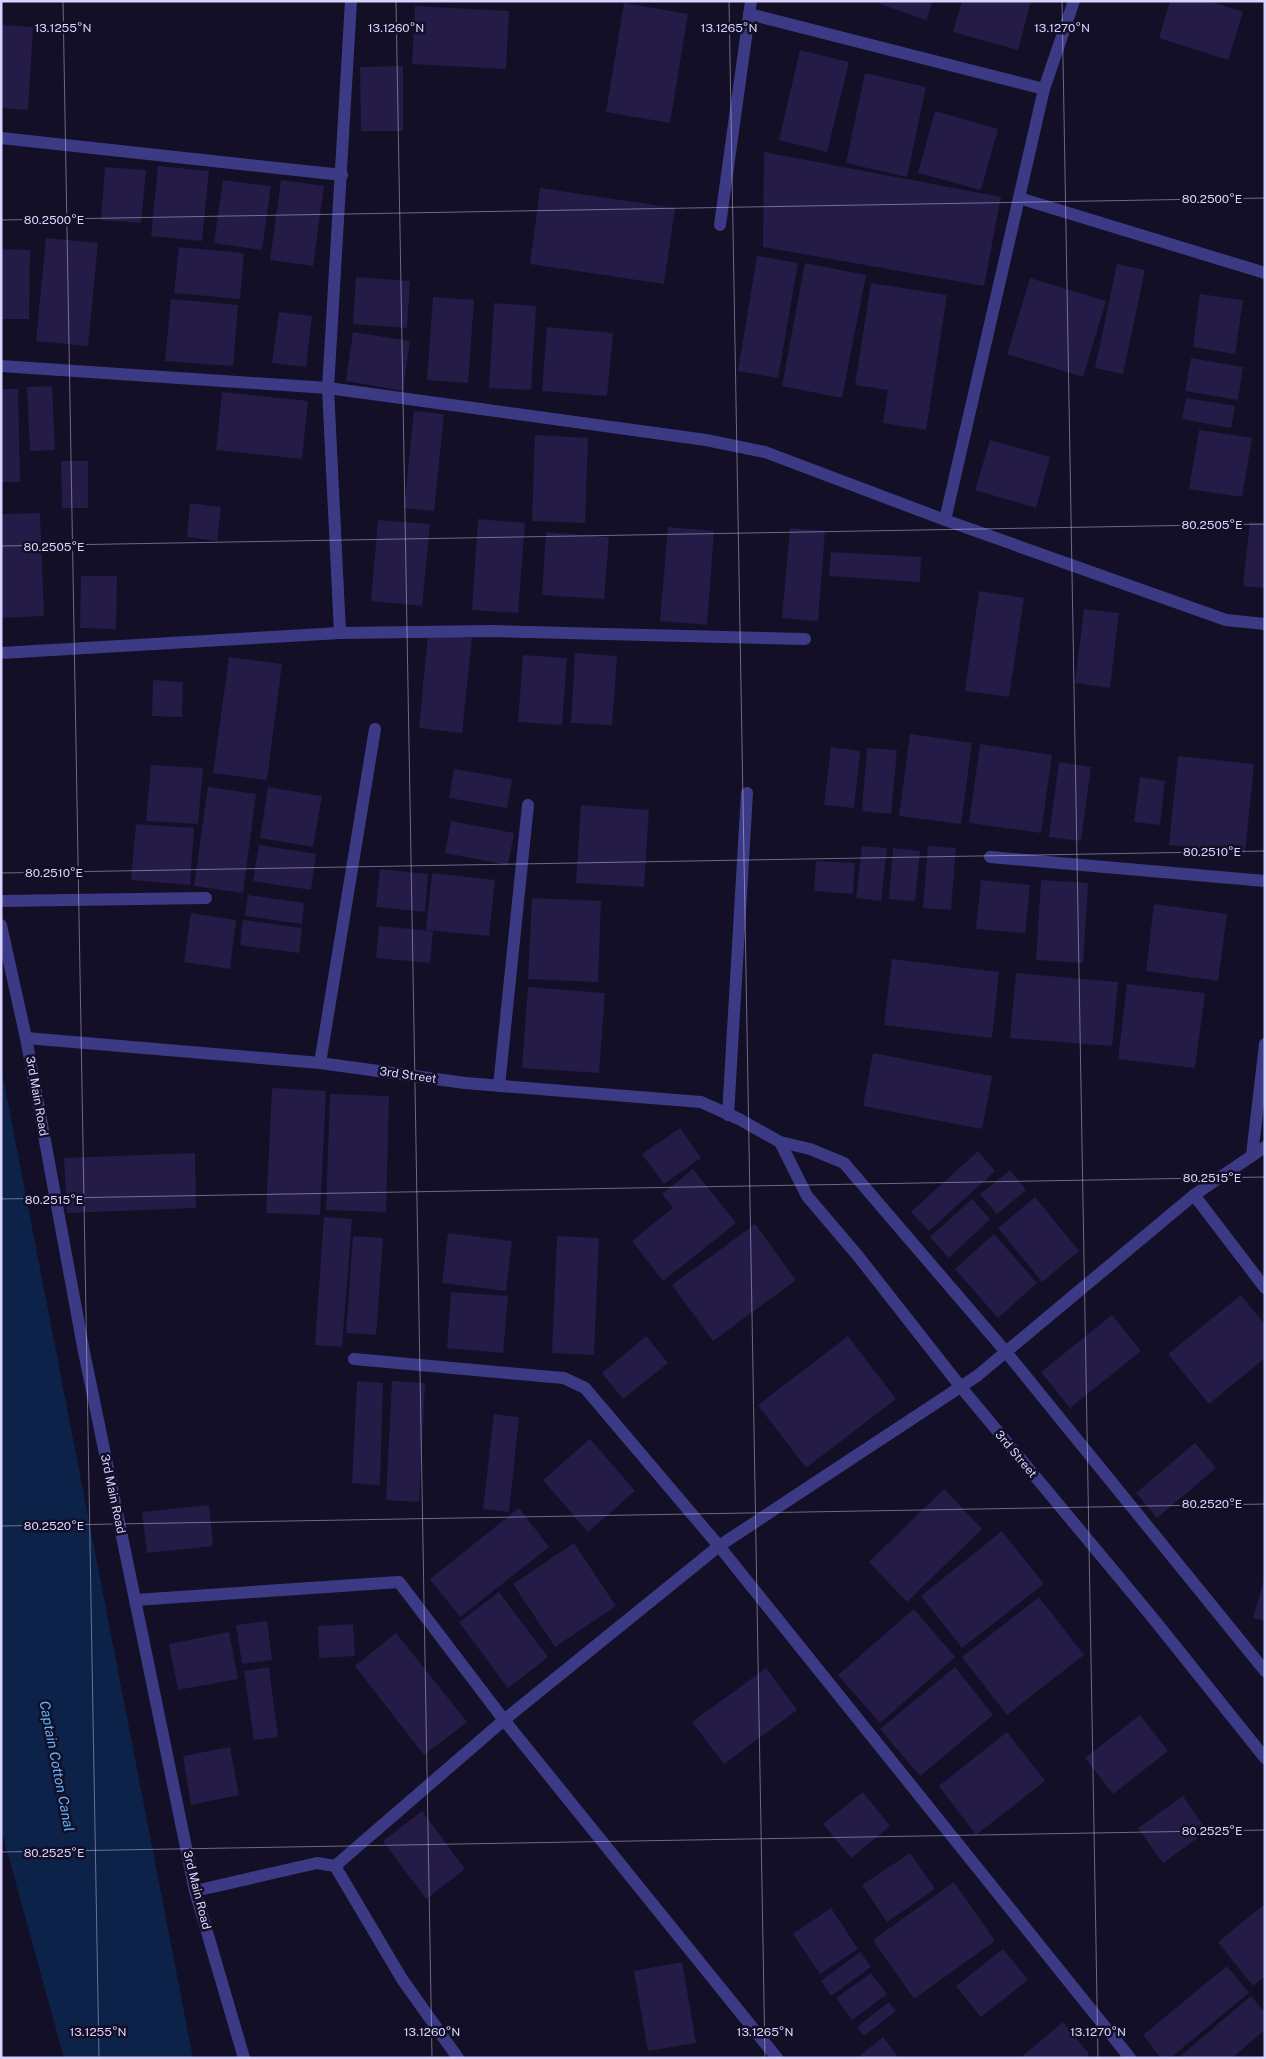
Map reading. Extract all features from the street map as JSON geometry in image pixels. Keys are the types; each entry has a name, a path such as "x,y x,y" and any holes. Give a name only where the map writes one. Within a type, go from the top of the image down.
{"street":[{"path":"340,633 328,388 351,1"},
{"path":"945,520 1044,90 1074,1"},
{"path":"720,225 750,7 1044,90"},
{"path":"1,138 342,175"},
{"path":"1019,198 1265,273"},
{"path":"1,366 328,388 706,440 765,452 945,520 1226,620 1265,624"},
{"path":"1,653 340,633 492,631 805,639"},
{"path":"320,1063 375,729"},
{"path":"728,1115 747,793"},
{"path":"499,1086 528,805"},
{"path":"990,857 1265,881"},
{"path":"1,901 206,898"},
{"name":"3rd Main Road","path":"1,926 26,1038 84,1352 195,1891 244,2058"},
{"name":"3rd Street","path":"26,1038 320,1063 465,1083 701,1102 780,1142 810,1149 844,1162 1006,1352 1265,1671"},
{"path":"1252,1155 1265,1044"},
{"name":"3rd Street","path":"780,1142 807,1196 858,1256 960,1386 1152,1617 1265,1758"},
{"path":"335,1866 504,1720 719,1546 960,1386 978,1376 1194,1195 1265,1147"},
{"path":"1194,1195 1265,1288"},
{"path":"354,1359 552,1377 574,1382 585,1388 719,1546 1130,2058"},
{"path":"135,1600 400,1582 504,1720 777,2058"},
{"path":"195,1891 317,1863 335,1866 402,1979 458,2058"}],"water":[{"name":"Captain Cotton Canal","path":"1,1067 193,2058 64,2058 1,1829"}],"building":[{"path":"880,1 933,1 926,20 880,4"},
{"path":"962,1 1031,1 1018,50 953,32"},
{"path":"1170,1 1210,1 1243,12 1228,60 1159,38"},
{"path":"624,3 688,14 670,123 606,112"},
{"path":"415,6 509,11 506,69 412,64"},
{"path":"1,25 33,27 28,110 1,108"},
{"path":"800,50 849,62 827,152 779,140"},
{"path":"403,66 403,131 361,131 360,67"},
{"path":"865,73 926,87 907,177 846,163"},
{"path":"935,111 998,129 981,190 918,173"},
{"path":"764,152 1001,197 984,286 763,247"},
{"path":"158,166 209,171 202,241 151,236"},
{"path":"105,167 146,170 141,223 101,220"},
{"path":"223,180 271,186 262,250 214,243"},
{"path":"281,180 324,186 313,266 270,260"},
{"path":"540,188 675,208 664,284 530,264"},
{"path":"46,238 98,243 88,346 36,341"},
{"path":"179,247 244,253 240,299 174,293"},
{"path":"1,249 30,250 29,319 1,319"},
{"path":"757,256 798,263 778,378 738,371"},
{"path":"805,263 866,275 842,398 782,386"},
{"path":"1117,264 1145,270 1123,374 1095,368"},
{"path":"356,277 410,281 407,328 353,324"},
{"path":"1030,278 1106,301 1083,377 1007,354"},
{"path":"871,283 947,295 926,430 883,423 888,390 855,385"},
{"path":"1200,294 1243,300 1235,354 1193,347"},
{"path":"433,297 474,300 468,383 427,380"},
{"path":"171,299 238,305 233,366 165,361"},
{"path":"494,303 536,306 531,390 489,388"},
{"path":"279,312 312,316 306,367 272,363"},
{"path":"547,327 613,333 607,396 542,391"},
{"path":"353,332 410,341 403,391 346,381"},
{"path":"1191,358 1243,367 1238,400 1185,391"},
{"path":"52,386 55,450 30,451 27,387"},
{"path":"1,389 18,389 20,482 1,482"},
{"path":"222,392 308,401 302,459 216,450"},
{"path":"1186,398 1235,406 1231,428 1182,419"},
{"path":"414,411 444,414 434,511 404,508"},
{"path":"1199,430 1252,438 1242,497 1189,489"},
{"path":"535,435 588,438 585,523 532,521"},
{"path":"990,440 1050,457 1036,508 975,490"},
{"path":"61,461 88,461 88,508 62,508"},
{"path":"190,503 221,507 217,541 187,537"},
{"path":"40,513 44,616 1,618 1,514"},
{"path":"478,519 525,523 518,613 472,610"},
{"path":"378,520 430,524 422,606 371,601"},
{"path":"1250,522 1265,524 1265,588 1243,586"},
{"path":"668,527 714,531 707,625 660,621"},
{"path":"790,528 825,531 818,621 782,618"},
{"path":"546,532 609,537 604,599 542,595"},
{"path":"831,552 921,557 920,582 829,576"},
{"path":"81,576 117,576 116,629 80,628"},
{"path":"979,591 1024,598 1009,697 965,691"},
{"path":"1084,609 1119,613 1110,688 1075,683"},
{"path":"428,634 472,638 462,733 419,728"},
{"path":"575,653 617,656 612,725 571,723"},
{"path":"523,655 567,658 562,725 518,722"},
{"path":"229,657 282,664 267,780 213,773"},
{"path":"153,680 183,682 182,717 152,716"},
{"path":"910,734 972,743 961,824 899,816"},
{"path":"980,744 1052,755 1041,833 969,823"},
{"path":"831,747 860,751 854,808 824,805"},
{"path":"867,748 897,750 891,814 862,811"},
{"path":"1178,756 1254,764 1245,853 1169,845"},
{"path":"1059,762 1091,767 1081,841 1049,837"},
{"path":"151,765 203,768 198,824 146,821"},
{"path":"454,769 512,779 507,808 449,798"},
{"path":"1140,777 1165,781 1160,825 1134,822"},
{"path":"208,787 256,794 243,893 194,886"},
{"path":"268,787 322,796 313,847 260,838"},
{"path":"581,805 649,810 644,887 576,883"},
{"path":"451,821 514,833 508,865 445,853"},
{"path":"136,824 194,828 190,885 131,880"},
{"path":"259,845 316,854 311,890 253,881"},
{"path":"862,846 887,848 881,901 856,898"},
{"path":"928,846 956,848 951,910 923,908"},
{"path":"893,848 920,851 915,901 889,899"},
{"path":"816,861 855,863 853,894 814,891"},
{"path":"380,869 428,874 425,912 376,907"},
{"path":"432,873 495,880 489,936 426,930"},
{"path":"981,880 1030,885 1025,933 976,929"},
{"path":"1041,880 1088,883 1083,963 1036,960"},
{"path":"248,895 304,903 302,924 245,916"},
{"path":"532,898 601,901 598,982 528,979"},
{"path":"1154,904 1227,914 1218,981 1146,971"},
{"path":"191,913 236,920 230,969 184,962"},
{"path":"243,920 302,928 299,953 240,945"},
{"path":"379,926 433,931 430,963 376,958"},
{"path":"892,959 999,972 992,1038 884,1025"},
{"path":"1016,973 1118,982 1112,1046 1010,1038"},
{"path":"1127,984 1205,993 1195,1068 1118,1059"},
{"path":"528,987 605,993 599,1073 522,1068"},
{"path":"873,1053 992,1076 982,1129 863,1106"},
{"path":"272,1088 326,1091 320,1215 266,1213"},
{"path":"330,1094 389,1096 386,1212 326,1210"},
{"path":"680,1128 701,1158 664,1184 642,1154"},
{"path":"978,1151 995,1171 929,1231 911,1212"},
{"path":"195,1153 196,1208 67,1213 64,1158"},
{"path":"693,1169 736,1223 663,1281 632,1241 673,1208 662,1194"},
{"path":"1010,1170 1026,1190 997,1214 980,1194"},
{"path":"1035,1197 1079,1251 1042,1282 998,1228"},
{"path":"972,1199 990,1219 949,1258 930,1237"},
{"path":"324,1217 352,1219 342,1347 315,1345"},
{"path":"755,1224 796,1280 713,1341 672,1285"},
{"path":"448,1233 512,1241 506,1291 442,1283"},
{"path":"994,1234 1037,1283 998,1318 955,1269"},
{"path":"353,1236 383,1238 376,1335 346,1333"},
{"path":"557,1236 599,1238 594,1355 552,1353"},
{"path":"451,1292 508,1296 503,1353 447,1348"},
{"path":"1241,1295 1265,1325 1265,1358 1209,1404 1168,1354"},
{"path":"1112,1315 1141,1351 1070,1408 1041,1372"},
{"path":"646,1336 668,1363 623,1399 602,1373"},
{"path":"848,1336 896,1399 806,1468 758,1405"},
{"path":"357,1381 383,1383 380,1485 352,1483"},
{"path":"392,1381 425,1383 419,1502 386,1500"},
{"path":"494,1414 519,1417 509,1512 483,1509"},
{"path":"590,1439 635,1491 588,1532 543,1480"},
{"path":"1195,1443 1216,1468 1157,1518 1136,1493"},
{"path":"944,1489 982,1529 907,1602 869,1562"},
{"path":"209,1505 213,1546 147,1553 142,1512"},
{"path":"519,1508 549,1547 460,1617 430,1579"},
{"path":"1002,1531 1044,1584 962,1648 921,1596"},
{"path":"574,1543 616,1606 555,1647 513,1584"},
{"path":"1265,1576 1265,1621 1253,1618"},
{"path":"499,1592 548,1657 508,1688 459,1622"},
{"path":"1039,1597 1084,1655 1007,1715 962,1657"},
{"path":"914,1609 955,1657 880,1723 838,1675"},
{"path":"267,1621 272,1660 242,1664 236,1625"},
{"path":"353,1624 355,1656 319,1658 318,1626"},
{"path":"229,1632 238,1679 178,1690 169,1644"},
{"path":"396,1633 467,1722 424,1755 355,1666"},
{"path":"269,1667 278,1737 254,1740 244,1671"},
{"path":"955,1667 993,1715 920,1776 880,1729"},
{"path":"766,1668 797,1710 724,1764 692,1722"},
{"path":"1140,1715 1168,1751 1113,1794 1085,1758"},
{"path":"1007,1732 1045,1781 976,1835 939,1786"},
{"path":"230,1747 239,1795 191,1805 183,1756"},
{"path":"863,1792 890,1826 851,1858 823,1824"},
{"path":"1183,1796 1207,1831 1163,1863 1138,1828"},
{"path":"422,1811 465,1869 426,1899 383,1841"},
{"path":"910,1853 935,1889 887,1922 862,1885"},
{"path":"954,1882 995,1941 914,1999 873,1940"},
{"path":"1265,1904 1265,1976 1253,1986 1218,1942"},
{"path":"831,1908 858,1949 820,1974 793,1934"},
{"path":"1003,1949 1028,1980 981,2017 956,1986"},
{"path":"860,1952 871,1967 831,1996 821,1981"},
{"path":"682,1962 696,2043 648,2051 634,1971"},
{"path":"1227,1966 1249,1993 1170,2058 1161,2058 1143,2035"},
{"path":"871,1973 887,1994 852,2020 836,1998"},
{"path":"1251,1996 1265,2013 1265,2030 1232,2058 1178,2058"},
{"path":"889,2002 896,2011 864,2036 857,2027"},
{"path":"1063,2022 1089,2054 1085,2058 1020,2058"},
{"path":"883,2037 899,2058 857,2058"}]}
